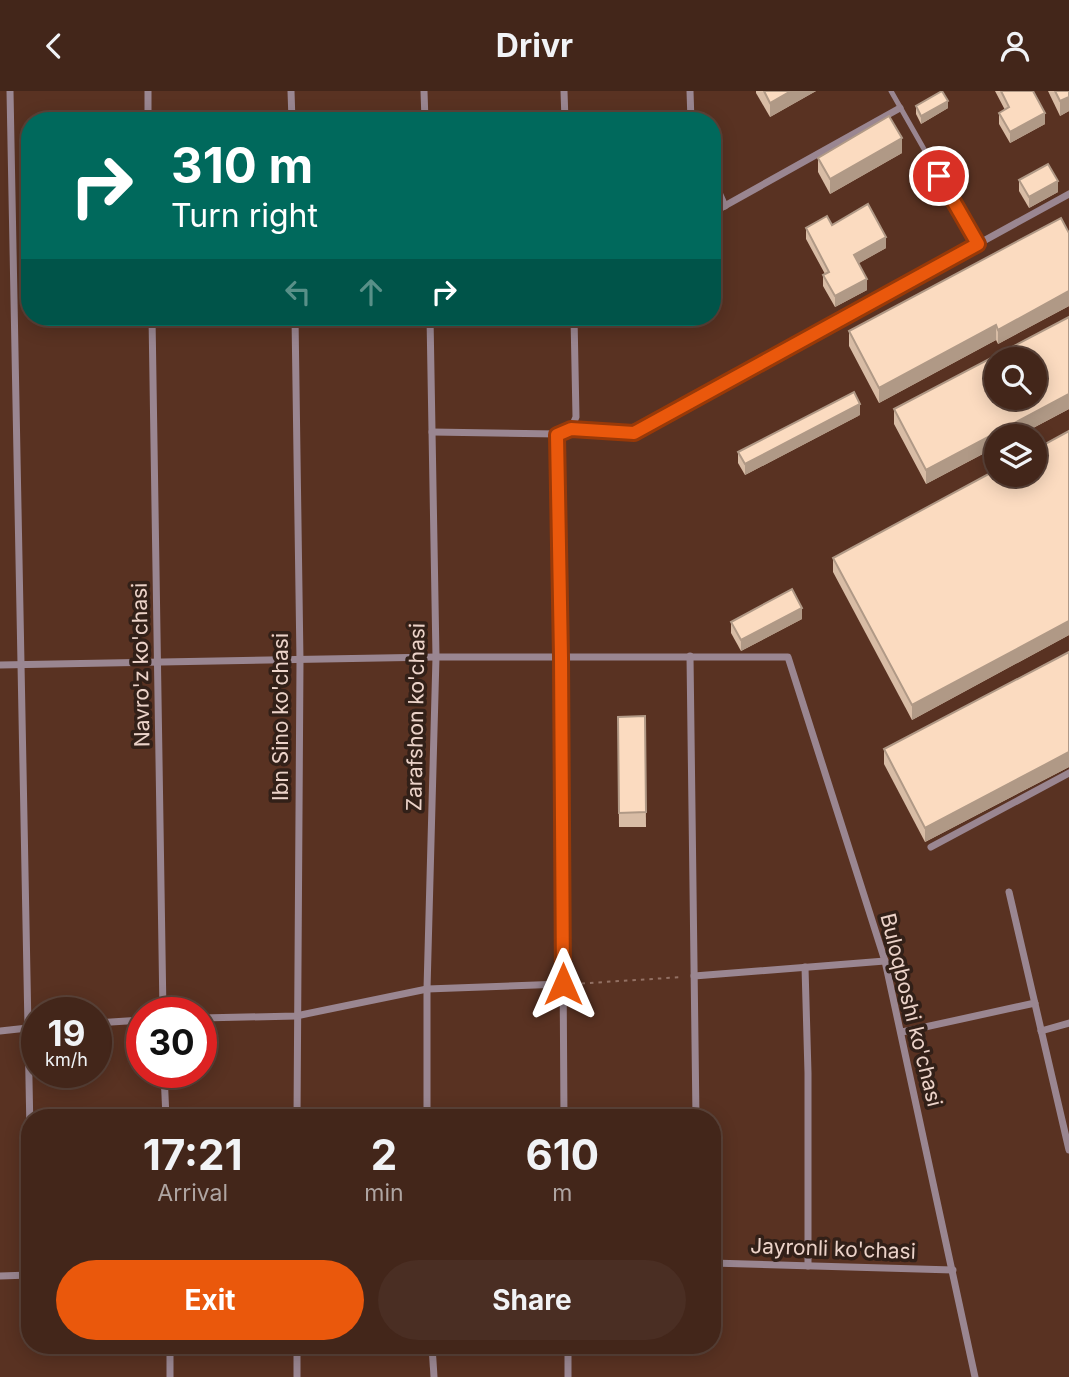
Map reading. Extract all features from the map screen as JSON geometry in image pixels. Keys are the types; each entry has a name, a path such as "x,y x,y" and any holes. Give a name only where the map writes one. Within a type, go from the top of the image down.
{"street":[{"path":"10,91 25,997"},
{"path":"148,91 148,112"},
{"path":"291,91 292,112"},
{"path":"424,91 425,112"},
{"path":"564,91 565,112"},
{"path":"690,91 691,112"},
{"path":"721,208 900,108"},
{"path":"432,432 557,435 571,429 634,433 1069,194"},
{"path":"721,197 725,206"},
{"name":"Navro'z ko'chasi","path":"152,326 163,997"},
{"name":"Ibn Sino ko'chasi","path":"295,326 300,661 297,1109"},
{"name":"Zarafshon ko'chasi","path":"427,1109 427,989 436,657 430,326"},
{"path":"571,429 576,417 574,326"},
{"path":"557,435 564,1109"},
{"path":"0,664 691,656 696,1109"},
{"name":"Buloqboshi ko'chasi","path":"691,656 788,657 885,961 975,1377"},
{"path":"931,846 1069,773"},
{"path":"1009,892 1069,1150"},
{"path":"694,976 885,961"},
{"path":"805,967 808,1266"},
{"path":"217,1018 296,1016 427,989 563,984"},
{"path":"902,1033 1035,1003"},
{"path":"1041,1031 1069,1023"},
{"path":"0,1031 21,1029"},
{"path":"28,1088 29,1109"},
{"path":"165,1088 166,1109"},
{"name":"Jayronli ko'chasi","path":"721,1263 953,1270"},
{"path":"0,1276 21,1275"},
{"path":"170,1354 170,1377"},
{"path":"297,1354 297,1377"},
{"path":"432,1354 433,1377"},
{"path":"568,1354 568,1377"}],"lane":[{"path":"891,91 978,244"}],"path":[{"path":"563,984 694,976"}],"building":[{"path":"764,91 791,91 770,103"},
{"path":"942,91 948,101 921,116 916,106"},
{"path":"1001,91 1033,91 1045,113 1010,132 999,113 1009,107"},
{"path":"1055,91 1069,91 1069,97 1060,101"},
{"path":"889,116 902,138 830,179 818,158"},
{"path":"1048,164 1058,181 1029,197 1019,180"},
{"path":"868,204 886,237 854,255 867,279 835,296 823,275 829,272 806,228 827,216 832,225"},
{"path":"1061,218 1069,233 1069,291 998,330 996,325 879,388 849,331"},
{"path":"1069,317 1069,394 1047,406 1047,347 1012,347"},
{"path":"984,362 984,410 1039,410 1013,424 984,424 984,439 926,470 894,409"},
{"path":"854,392 860,404 745,464 738,452"},
{"path":"1069,431 1069,621 912,705 833,558 984,476 984,487 1047,487 1047,443"},
{"path":"792,589 802,608 741,640 731,622"},
{"path":"1069,652 1069,752 925,828 884,749"},
{"path":"645,716 646,812 619,813 618,717"}],"route":[{"path":"563,984 557,435 571,429 634,433 978,244 939,176"}]}
